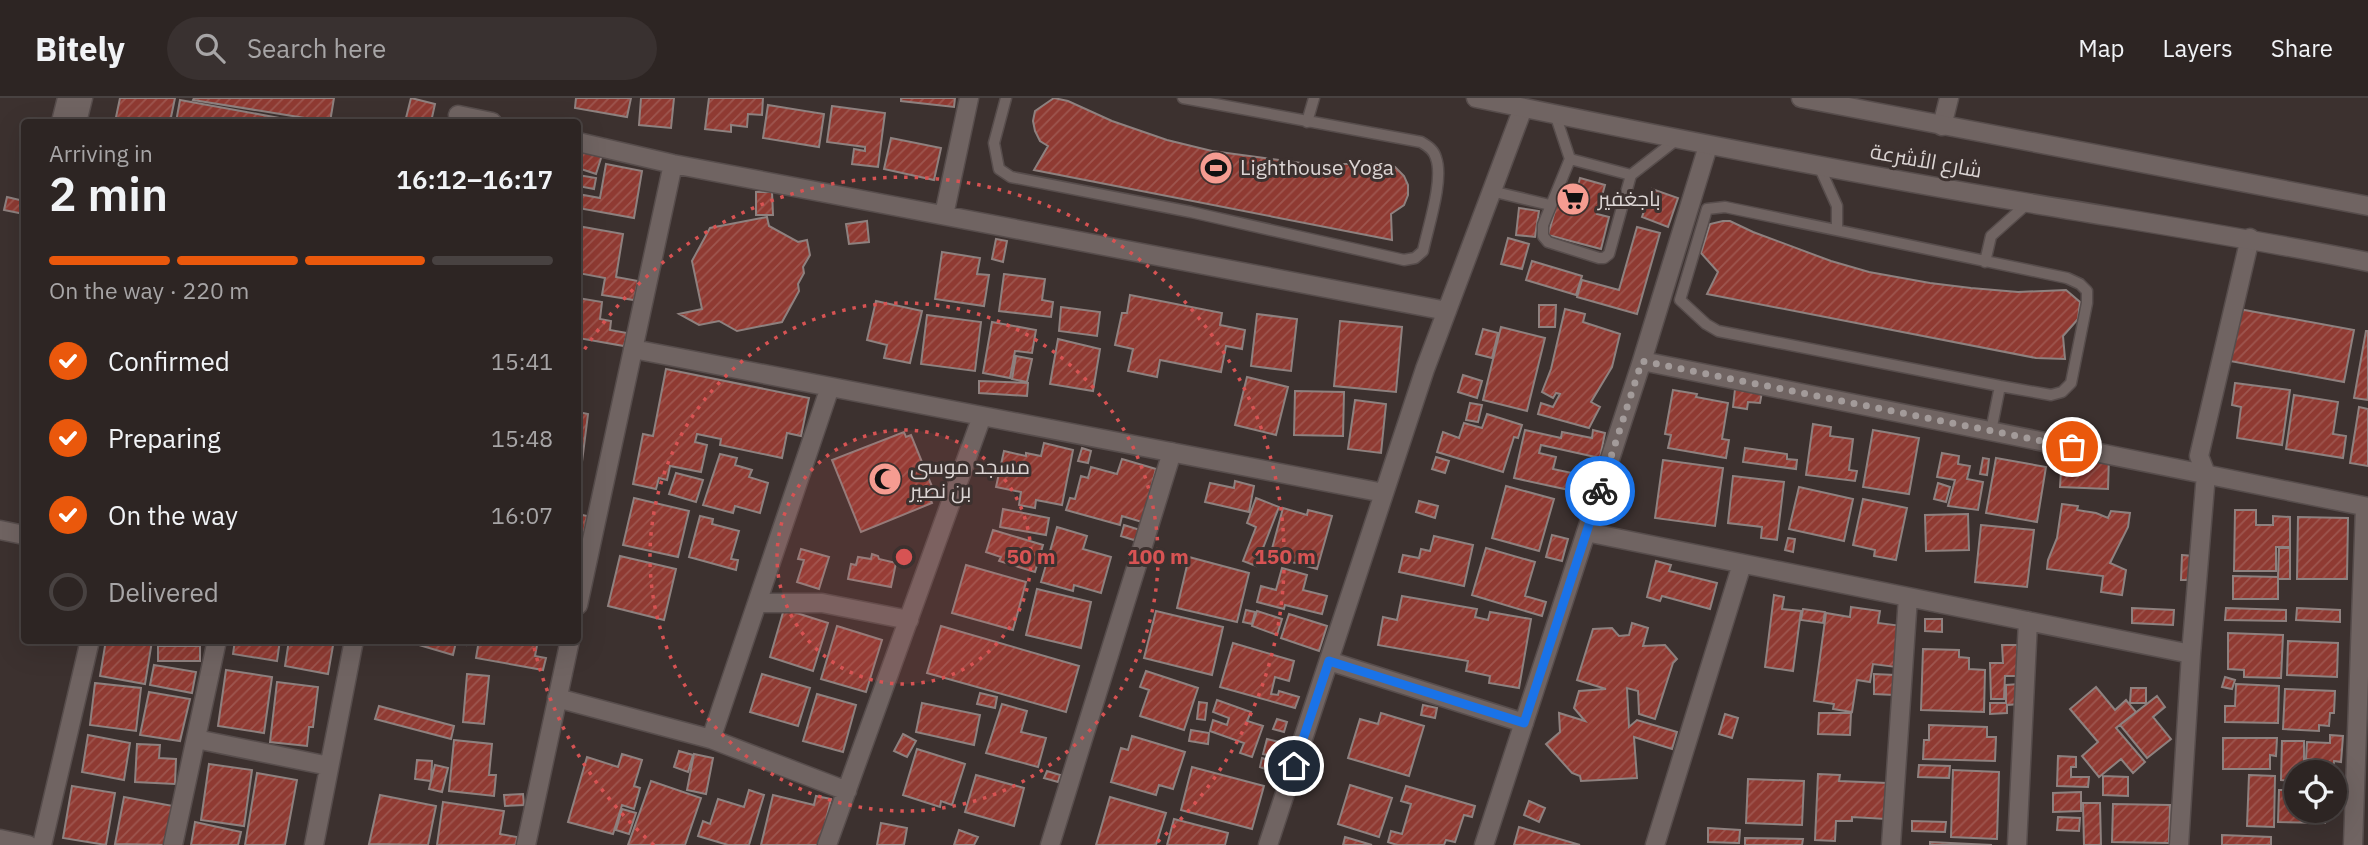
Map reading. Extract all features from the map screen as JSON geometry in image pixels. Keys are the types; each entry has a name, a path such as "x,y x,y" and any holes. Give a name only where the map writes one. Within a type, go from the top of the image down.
{"street":[{"path":"62,119 68,98"},
{"path":"78,119 83,98"},
{"path":"944,215 969,98"},
{"name":"شارع الأشرعة","path":"1476,98 1708,146 2028,203 2249,238 2368,262"},
{"name":"شارع الأشرعة","path":"1801,98 2368,206"},
{"path":"1942,126 1949,98"},
{"path":"1268,845 1384,493 1522,107"},
{"path":"459,112 482,119"},
{"path":"581,143 673,164 1447,311"},
{"path":"1484,845 1642,361 1708,146"},
{"path":"581,591 673,164"},
{"path":"2313,194 2368,198"},
{"path":"2179,845 2206,474 2199,456 2249,238"},
{"path":"633,349 1384,493"},
{"path":"1642,361 2367,507 2353,845"},
{"path":"711,739 830,387"},
{"path":"827,845 982,416"},
{"path":"1050,845 1172,452"},
{"path":"0,530 21,534"},
{"path":"1586,532 2191,654"},
{"path":"1655,845 1742,564"},
{"path":"1891,845 1908,597"},
{"path":"757,603 822,603 909,620"},
{"path":"2017,845 2028,621"},
{"path":"42,845 89,644"},
{"path":"173,845 216,644"},
{"path":"314,845 353,644"},
{"path":"526,845 569,644"},
{"path":"1329,661 1524,723"},
{"path":"557,698 711,739 847,791"},
{"path":"196,739 329,766"},
{"path":"0,839 28,845"}],"lane":[{"path":"1006,98 994,143 999,169 1011,177 1191,212 1404,260 1415,258 1423,251 1439,174 1431,149 1421,142 1183,98"},
{"path":"1307,122 1314,98"},
{"path":"1555,114 1570,159 1550,205 1543,225 1543,236 1548,242 1599,258 1609,254 1631,175 1676,139"},
{"path":"1570,159 1631,175"},
{"path":"1819,166 1837,206 1837,229"},
{"path":"1491,191 1550,205"},
{"path":"1985,262 1991,236 2028,203"},
{"path":"1725,207 1837,229 2067,278 2080,284 2087,291 2087,303 2071,383 2063,393 2051,395 1718,331 1706,324 1681,300 1707,209 1725,207"},
{"path":"1991,431 2000,386"}],"building":[{"path":"120,98 175,98 171,119 116,119"},
{"path":"334,98 330,119 311,119 193,100"},
{"path":"411,98 435,104 432,119 406,119"},
{"path":"576,98 631,98 627,117 575,108"},
{"path":"641,98 674,98 671,128 639,125"},
{"path":"709,98 763,98 762,115 748,114 747,127 731,125 731,132 705,129"},
{"path":"901,98 955,98 954,107 901,101"},
{"name":"Lighthouse Yoga","path":"1054,98 1167,140 1212,151 1309,164 1385,164 1395,167 1404,176 1408,195 1404,205 1391,214 1392,240 1034,170 1048,146 1040,141 1035,131 1035,111"},
{"path":"180,100 285,119 177,119"},
{"path":"768,105 824,114 819,147 763,138"},
{"path":"832,106 885,113 878,167 852,164 854,149 865,151 865,147 827,142"},
{"path":"891,138 941,148 934,180 884,169"},
{"path":"581,148 602,155 596,174 581,169"},
{"path":"606,164 642,171 634,218 581,209 581,195 600,198"},
{"path":"581,176 596,178 594,189 581,187"},
{"path":"1580,178 1605,185 1597,214 1609,217 1601,249 1548,235 1558,200 1573,205"},
{"path":"1652,189 1678,198 1668,227 1642,217"},
{"path":"756,192 772,192 773,215 756,215"},
{"path":"7,197 21,200 21,213 4,210"},
{"path":"1519,208 1539,211 1535,237 1516,235"},
{"path":"767,217 769,226 798,242 807,240 810,255 803,267 804,273 798,284 799,291 782,322 737,331 719,321 699,325 679,314 702,309 692,261 710,228"},
{"path":"867,221 869,242 849,244 846,224"},
{"path":"1730,221 1831,261 1869,272 1971,288 2018,292 2066,290 2080,302 2078,319 2063,336 2065,359 2036,358 1707,294 1718,272 1701,253 1710,224"},
{"path":"581,227 623,234 616,277 638,281 634,300 602,295 605,278 581,274"},
{"path":"1637,227 1660,233 1637,314 1577,297 1582,280 1619,290"},
{"path":"1508,238 1529,244 1522,269 1501,264"},
{"path":"996,239 1007,241 1003,262 992,259"},
{"path":"942,252 980,258 977,274 989,275 984,306 935,299"},
{"path":"1532,261 1582,276 1576,295 1526,280"},
{"path":"1004,274 1045,279 1042,300 1053,302 1051,317 999,311"},
{"path":"1130,295 1222,313 1220,325 1245,330 1242,349 1226,346 1221,372 1160,360 1157,377 1128,371 1133,349 1115,345 1122,313 1127,313"},
{"path":"581,298 602,302 600,319 611,321 610,330 627,333 624,346 581,339"},
{"path":"876,301 922,311 910,363 884,358 887,345 867,340"},
{"path":"1539,305 1556,305 1555,327 1539,327"},
{"path":"1061,307 1100,312 1097,336 1059,331"},
{"path":"1565,309 1585,314 1583,322 1620,334 1612,367 1591,402 1600,407 1589,428 1538,414 1541,403 1553,407 1560,394 1556,393 1553,398 1542,392 1551,369"},
{"path":"2239,309 2354,330 2344,382 2230,361"},
{"path":"1257,314 1297,319 1291,371 1251,366"},
{"path":"927,315 981,322 975,371 921,364"},
{"path":"1340,321 1402,327 1396,392 1334,386"},
{"path":"992,322 1036,330 1032,353 1015,351 1010,378 983,373"},
{"path":"1501,327 1545,338 1527,411 1483,400"},
{"path":"1483,329 1498,333 1492,358 1476,354"},
{"path":"2368,331 2368,400 2354,398"},
{"path":"1058,339 1100,349 1093,391 1050,384"},
{"path":"1016,356 1032,359 1027,382 1012,379"},
{"path":"666,369 809,398 801,436 787,433 782,458 720,445 721,439 697,434 695,442 707,445 701,472 670,466 667,480 659,478 656,489 633,484 643,434 653,436"},
{"path":"1463,375 1482,381 1477,398 1458,392"},
{"path":"1247,377 1288,387 1276,435 1235,425"},
{"path":"979,381 1028,383 1027,396 979,393"},
{"path":"2235,383 2290,390 2282,445 2237,438 2241,407 2232,405"},
{"path":"1735,389 1762,392 1760,403 1748,402 1747,409 1733,407"},
{"path":"1673,390 1728,403 1722,439 1729,440 1726,458 1668,448 1671,435 1665,434"},
{"path":"1295,391 1344,392 1343,436 1294,435"},
{"path":"2294,395 2338,402 2333,434 2346,436 2343,458 2286,449"},
{"path":"1355,400 1386,404 1381,453 1348,449"},
{"path":"1470,403 1482,405 1478,422 1466,420"},
{"path":"2359,407 2368,409 2368,466 2350,463"},
{"path":"581,413 588,414 581,462"},
{"path":"1487,414 1522,425 1518,438 1514,437 1503,472 1437,452 1443,432 1459,438 1464,423 1482,428"},
{"path":"1813,424 1831,427 1830,436 1853,439 1849,470 1857,471 1855,481 1806,475"},
{"path":"1525,430 1561,438 1562,432 1592,438 1593,430 1605,433 1600,458 1541,445 1539,453 1556,457 1553,469 1572,473 1569,490 1514,478"},
{"path":"1873,430 1919,438 1909,494 1863,487"},
{"path":"904,432 906,437 911,435 935,494 929,496 932,503 861,532 832,460"},
{"path":"1044,443 1073,450 1062,505 1036,500 1035,508 1019,505 1021,492 996,487 1004,451 1041,456"},
{"path":"1082,448 1091,451 1088,463 1078,461"},
{"path":"1745,448 1787,454 1787,459 1797,460 1796,469 1743,462"},
{"path":"1942,453 1959,456 1958,464 1970,466 1967,479 1983,482 1978,510 1948,506 1955,480 1937,477"},
{"path":"720,454 737,458 735,465 752,470 749,477 768,483 760,513 735,506 733,513 703,505"},
{"path":"2062,455 2109,457 2108,489 2060,487"},
{"path":"1436,457 1449,461 1445,473 1432,469"},
{"path":"1983,458 1989,459 1987,475 1980,474"},
{"path":"1996,458 2046,467 2037,522 1986,513"},
{"path":"1122,459 1156,469 1142,522 1122,516 1120,525 1066,510 1070,498 1075,499 1081,476 1088,478 1091,467 1117,474"},
{"path":"1663,460 1723,468 1715,526 1655,518"},
{"path":"676,473 703,480 696,502 669,494"},
{"path":"1733,476 1784,482 1777,540 1761,538 1762,527 1728,523"},
{"path":"1577,478 1586,482 1580,492 1572,488"},
{"path":"1235,481 1254,486 1249,512 1205,502 1210,483 1234,488"},
{"path":"1938,483 1950,487 1946,502 1934,499"},
{"path":"1506,486 1554,499 1539,551 1492,538"},
{"path":"1799,487 1853,499 1844,541 1789,529"},
{"path":"634,498 689,511 678,557 623,545"},
{"path":"1256,498 1279,507 1256,566 1243,561 1256,527 1247,523"},
{"path":"1863,499 1907,508 1896,560 1874,556 1875,550 1853,545"},
{"path":"1419,501 1438,506 1435,518 1416,512"},
{"path":"2062,504 2078,506 2077,510 2108,518 2111,511 2130,513 2128,527 2110,563 2126,570 2122,595 2101,592 2103,576 2047,569 2057,538"},
{"path":"1283,508 1307,515 1308,510 1332,516 1317,569 1270,556"},
{"path":"1003,509 1049,518 1046,535 1000,527"},
{"path":"2235,510 2256,510 2256,525 2273,525 2273,516 2290,517 2290,547 2276,547 2276,571 2234,571"},
{"path":"1968,514 1969,550 1926,551 1925,515"},
{"path":"581,515 587,516 584,532 581,532"},
{"path":"700,516 713,519 712,524 739,531 731,559 738,560 736,570 689,557"},
{"path":"2298,517 2348,518 2347,579 2297,579"},
{"path":"1124,525 1140,530 1137,541 1121,536"},
{"path":"1981,525 2034,530 2027,587 1975,582"},
{"path":"1057,527 1087,536 1083,549 1111,557 1101,593 1074,585 1073,591 1041,582"},
{"path":"993,530 1043,545 1035,572 999,561 1001,557 986,552"},
{"path":"1552,535 1568,539 1562,561 1546,557"},
{"path":"1434,536 1473,545 1464,586 1399,572 1403,555 1419,558 1421,549 1430,551"},
{"path":"1788,538 1795,539 1793,552 1785,550"},
{"path":"1486,548 1535,562 1525,596 1546,602 1542,616 1472,595"},
{"path":"2279,548 2290,548 2290,579 2278,579 2278,599 2233,599 2233,576 2278,577"},
{"path":"801,549 829,557 819,589 797,582 804,560 798,559"},
{"path":"872,554 879,559 896,563 891,587 848,579 851,564 856,565 858,557 871,559"},
{"path":"2182,555 2193,556 2193,580 2181,580"},
{"path":"620,556 676,569 664,620 608,606"},
{"path":"1189,557 1249,573 1237,622 1177,608"},
{"path":"1656,561 1671,565 1669,571 1717,583 1710,609 1662,596 1660,601 1647,597"},
{"path":"966,565 1026,582 1013,630 952,613"},
{"path":"1282,568 1307,575 1303,590 1327,596 1322,614 1285,605 1284,609 1257,602 1261,586 1276,590"},
{"path":"1037,589 1091,602 1081,648 1026,635"},
{"path":"1774,595 1784,597 1782,609 1801,611 1793,671 1765,667"},
{"path":"1402,596 1477,609 1475,617 1488,620 1490,612 1531,619 1519,688 1489,683 1490,676 1466,671 1468,661 1378,645 1383,617 1397,620"},
{"path":"1851,607 1880,611 1878,623 1902,626 1896,667 1873,664 1870,682 1857,680 1852,712 1833,709 1834,704 1814,701 1826,613 1850,617"},
{"path":"2132,608 2174,610 2173,625 2132,623"},
{"path":"2226,608 2286,610 2286,621 2225,620"},
{"path":"2297,608 2340,610 2340,622 2296,620"},
{"path":"784,609 828,623 813,671 770,657"},
{"path":"1803,609 1825,612 1823,623 1801,620"},
{"path":"1246,610 1255,612 1252,624 1243,622"},
{"path":"1156,611 1223,627 1212,675 1144,658"},
{"path":"1257,611 1282,619 1277,635 1252,626"},
{"path":"1289,614 1327,626 1319,651 1281,638"},
{"path":"1925,619 1942,619 1942,632 1925,631"},
{"path":"1632,623 1648,628 1643,646 1665,645 1677,659 1673,663 1655,719 1639,714 1638,691 1627,688 1629,727 1637,720 1677,732 1672,749 1634,737 1637,778 1581,781 1580,776 1572,773 1546,744 1560,732 1559,713 1585,721 1574,708 1579,691 1606,689 1577,680 1593,629 1612,628 1619,636 1629,635"},
{"path":"837,626 882,640 866,692 821,679"},
{"path":"941,626 1079,666 1066,712 927,673"},
{"path":"2228,633 2283,635 2281,678 2244,677 2244,670 2228,669"},
{"path":"2288,641 2338,643 2337,677 2287,675"},
{"path":"1233,643 1294,661 1289,681 1275,677 1271,694 1278,695 1279,691 1299,697 1295,708 1220,687"},
{"path":"105,644 152,644 145,684 100,676"},
{"path":"234,644 279,644 277,661 233,654"},
{"path":"288,644 333,644 328,674 285,666"},
{"path":"416,644 456,644 453,655"},
{"path":"478,644 537,644 535,656 546,658 543,670 476,658"},
{"path":"2002,645 2017,645 2017,676 2005,676 2004,699 1991,699 1990,663 2003,663"},
{"path":"158,646 200,646 200,661 158,661"},
{"path":"1923,649 1959,650 1959,657 1969,658 1969,669 1985,670 1984,712 1921,710"},
{"path":"154,665 196,672 192,693 150,685"},
{"path":"226,670 272,677 264,733 218,726"},
{"path":"1146,671 1198,688 1184,730 1140,716 1149,690 1140,687"},
{"path":"467,674 489,676 484,724 463,722"},
{"path":"762,674 810,688 798,726 750,712"},
{"path":"1874,674 1895,675 1894,695 1874,694"},
{"path":"2225,677 2235,680 2232,689 2222,687"},
{"path":"277,682 318,687 313,727 309,727 307,746 270,742"},
{"path":"95,683 141,688 136,731 90,725"},
{"path":"2019,684 2019,704 2007,705 2007,713 1990,714 1990,703 2006,703 2006,685"},
{"path":"2236,684 2279,686 2278,723 2225,722 2225,706 2235,706"},
{"path":"2096,687 2115,710 2126,700 2136,712 2116,728 2145,762 2133,773 2121,759 2099,777 2082,756 2098,742 2070,709"},
{"path":"2131,688 2146,688 2146,703 2130,703"},
{"path":"2285,689 2335,691 2334,713 2330,713 2329,726 2319,725 2319,731 2283,729"},
{"path":"149,692 190,699 180,741 140,735"},
{"path":"980,693 997,697 995,708 977,704"},
{"path":"817,694 856,705 843,752 803,741"},
{"path":"2157,696 2165,707 2153,717 2171,739 2147,758 2120,725"},
{"path":"1217,700 1251,712 1247,721 1263,726 1252,757 1240,753 1244,743 1210,731 1213,720 1227,725 1229,718 1213,712"},
{"path":"1199,702 1207,703 1205,720 1197,719"},
{"path":"922,703 980,715 974,745 916,732"},
{"path":"1002,704 1027,711 1021,732 1046,738 1038,767 986,753"},
{"path":"1423,705 1437,708 1435,718 1421,715"},
{"path":"379,706 454,726 451,739 375,719"},
{"path":"1381,713 1424,726 1409,776 1348,758 1360,719 1378,724"},
{"path":"1819,713 1851,713 1850,735 1818,734"},
{"path":"1725,714 1738,718 1732,738 1719,734"},
{"path":"1277,719 1287,722 1284,732 1273,729"},
{"path":"1929,725 1987,727 1987,737 1996,737 1995,761 1923,759 1924,740 1929,740"},
{"path":"1191,730 1209,733 1208,744 1189,741"},
{"path":"903,734 916,741 907,757 894,751"},
{"path":"88,735 130,743 124,780 82,772"},
{"path":"2330,735 2343,736 2341,760 2306,759 2307,742 2330,743"},
{"path":"1132,736 1185,752 1173,789 1159,785 1156,795 1111,782 1121,748 1128,750"},
{"path":"2223,738 2277,738 2276,756 2270,755 2270,769 2223,769"},
{"path":"1267,739 1287,744 1283,759 1263,754"},
{"path":"454,740 492,744 489,775 496,775 494,796 449,791"},
{"path":"2282,741 2304,741 2304,760 2284,760 2284,780 2281,780"},
{"path":"137,744 160,745 159,758 176,759 175,784 135,782"},
{"path":"917,749 965,764 952,805 941,801 940,807 903,795"},
{"path":"679,751 693,755 688,772 674,767"},
{"path":"622,754 642,760 634,786 640,788 634,809 622,805 613,834 568,822 587,757 618,767"},
{"path":"694,754 713,758 706,794 687,790"},
{"path":"2058,756 2076,757 2076,767 2071,767 2071,777 2089,777 2088,787 2057,786"},
{"path":"1262,758 1279,763 1276,773 1260,767"},
{"path":"417,760 432,761 431,781 415,779"},
{"path":"209,764 252,770 244,826 201,820"},
{"path":"435,765 448,768 442,792 429,789"},
{"path":"1919,765 1950,766 1949,778 1918,777"},
{"path":"1192,767 1264,786 1252,829 1181,810"},
{"path":"1953,770 1999,772 1997,839 1951,837"},
{"path":"1047,771 1060,775 1058,782 1044,778"},
{"path":"257,773 297,780 285,845 245,845"},
{"path":"1818,774 1840,775 1839,781 1887,783 1886,819 1852,817 1852,821 1836,821 1835,841 1815,840"},
{"path":"976,775 1024,788 1014,826 965,812"},
{"path":"2249,775 2275,776 2274,827 2247,826"},
{"path":"2103,776 2128,777 2128,796 2103,795"},
{"path":"1748,779 1804,781 1802,825 1746,823"},
{"path":"651,781 701,798 685,845 628,845"},
{"path":"1350,785 1392,798 1379,837 1338,824"},
{"path":"72,786 115,793 106,845 63,838"},
{"path":"1406,786 1475,806 1472,817 1464,815 1455,842 1446,840 1444,845 1397,845 1388,842 1391,831 1402,834 1411,804 1401,801"},
{"path":"749,790 764,795 749,845 728,845 698,836 703,821 710,824 718,799 744,807"},
{"path":"2279,790 2284,790 2284,822 2278,822"},
{"path":"2081,792 2081,811 2053,812 2053,793"},
{"path":"523,794 524,805 505,806 504,795"},
{"path":"380,795 436,806 428,845 369,844"},
{"path":"773,795 814,805 816,796 831,799 820,845 761,845"},
{"path":"124,797 173,806 165,845 115,844"},
{"path":"1110,797 1166,813 1156,845 1096,845"},
{"path":"1529,801 1545,808 1539,822 1524,815"},
{"path":"443,802 504,811 500,834 517,837 516,845 437,845"},
{"path":"2083,803 2100,803 2101,845 2084,845"},
{"path":"2113,804 2170,805 2169,843 2112,842"},
{"path":"622,809 636,813 629,834 616,830"},
{"path":"2058,817 2080,818 2079,831 2057,830"},
{"path":"1174,819 1228,833 1225,845 1167,845"},
{"path":"1912,821 1946,822 1945,832 1912,831"},
{"path":"195,822 241,832 238,845 191,845"},
{"path":"881,823 907,828 904,845 877,845"},
{"path":"1519,827 1580,845 1514,845"},
{"path":"1708,828 1740,830 1739,843 1708,842"},
{"path":"959,830 978,837 974,845 954,845"},
{"path":"2222,835 2271,837 2271,845 2222,845"},
{"path":"1345,837 1372,845 1343,845"},
{"path":"1745,838 1803,839 1802,845 1745,845"},
{"path":"1930,842 1992,845 1930,845"}],"way so far":[{"path":"1600,491 1642,361 2072,447"}],"place":[{"name":"Lighthouse Yoga","path":"1216,168"},
{"name":"باجغفير","path":"1573,199"},
{"name":"مسجد موسى بن نصير","path":"885,479"}],"route":[{"path":"1294,766 1329,661 1524,723 1600,491"}]}
